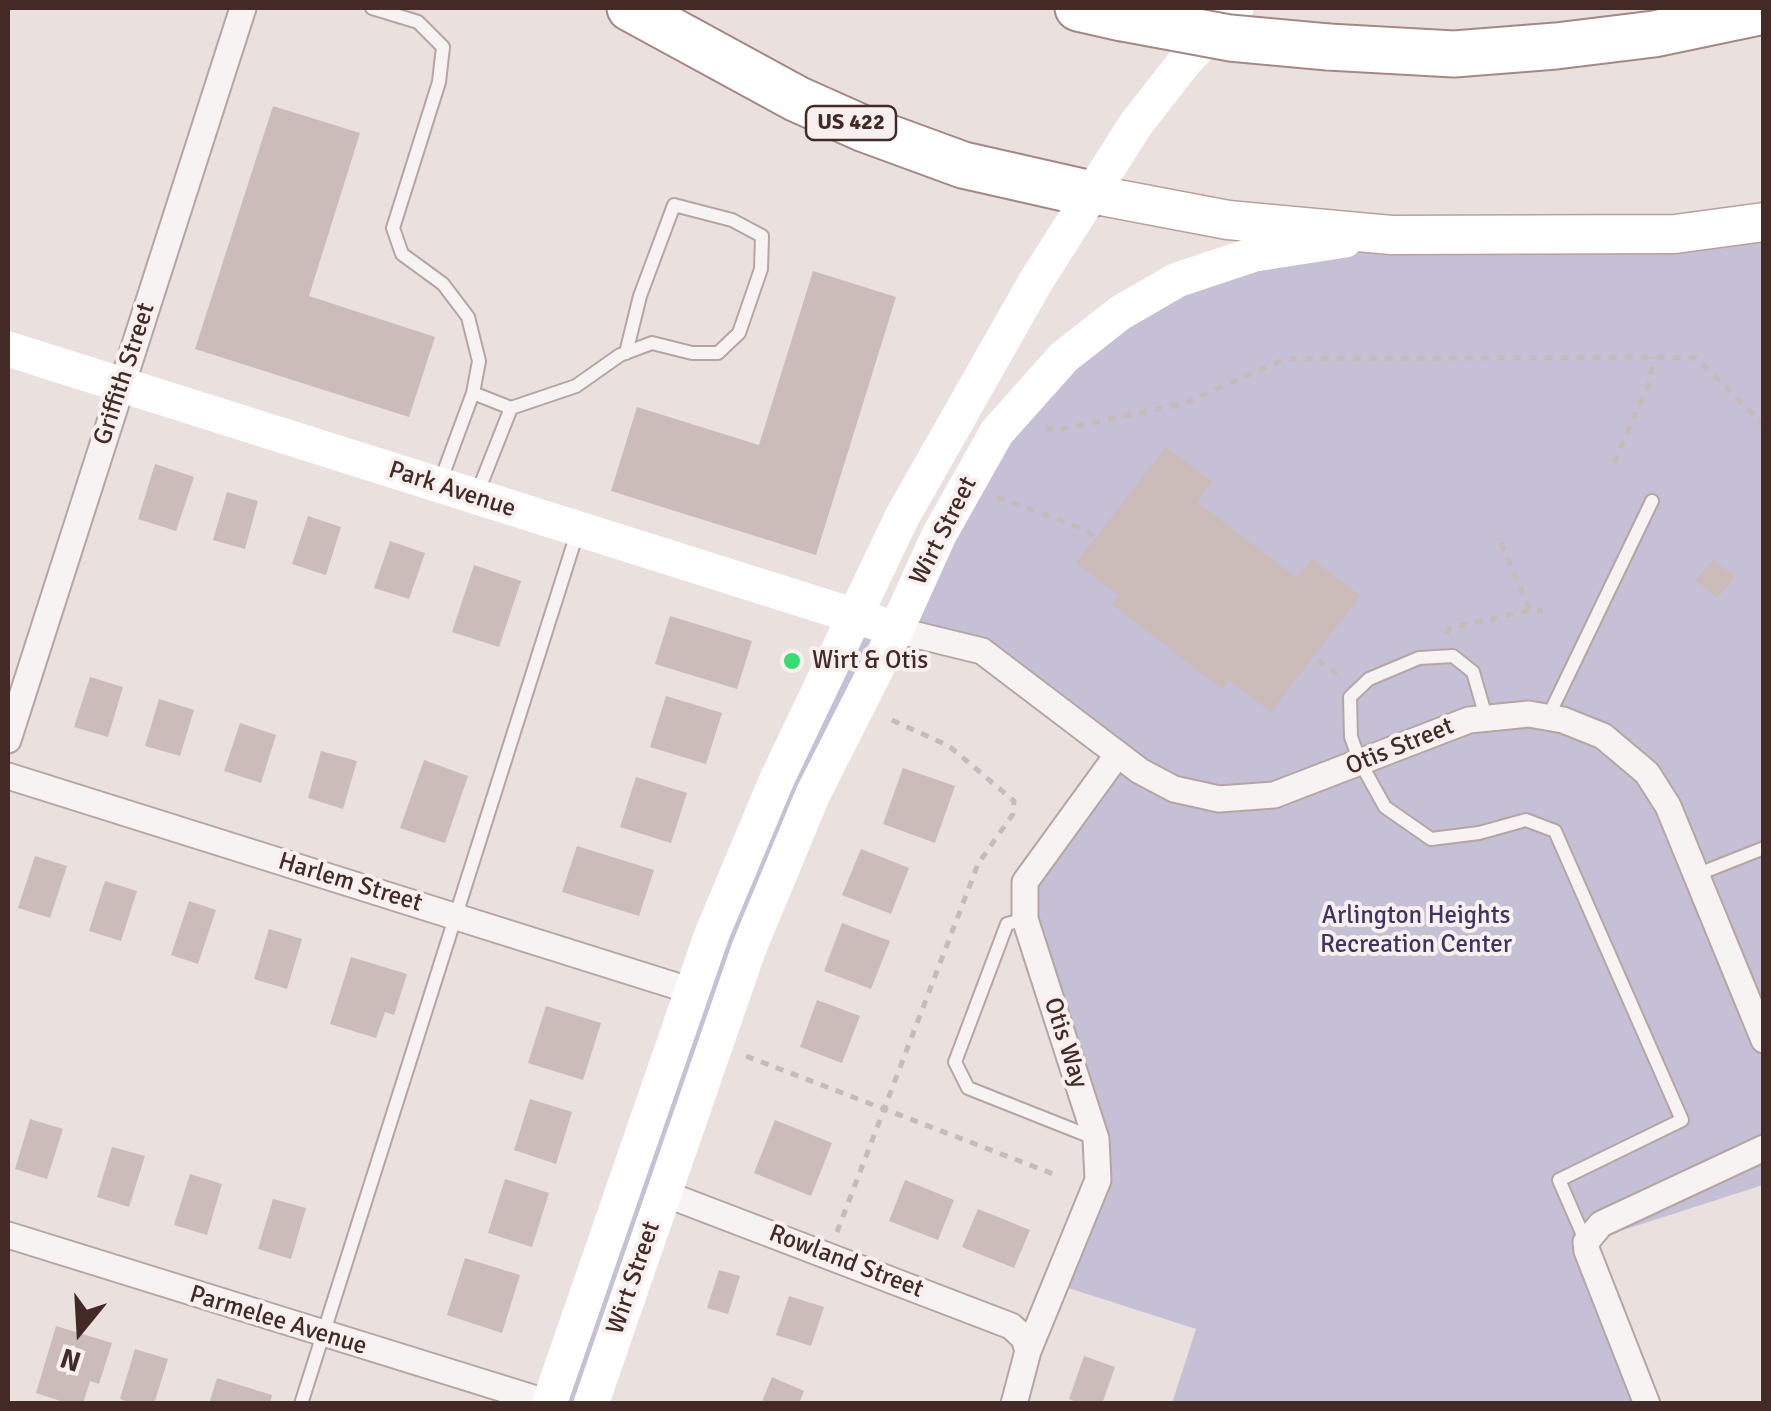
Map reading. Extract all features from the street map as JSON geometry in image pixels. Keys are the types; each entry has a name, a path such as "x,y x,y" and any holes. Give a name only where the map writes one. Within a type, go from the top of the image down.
{"highway":[{"name":"US 422","path":"630,8 797,98 862,128 964,165 1091,194"},
{"path":"1078,8 1230,38 1454,54 1654,34 1764,10"}],"main road":[{"name":"Wirt Street","path":"549,1403 712,934 777,779 855,615 940,444 1091,194 1136,124 1186,60 1236,8"},
{"name":"US 422","path":"1091,194 1228,220 1391,235"},
{"name":"Wirt Street","path":"590,1404 764,914 813,794 939,535 996,432 1064,357 1120,313 1177,280 1255,254 1391,235 1676,234 1764,222"},
{"name":"US 422","path":"1721,230 1764,244"},
{"name":"Park Avenue","path":"8,349 896,630"}],"street":[{"name":"Griffith Street","path":"8,740 243,8"},
{"name":"Otis Street","path":"896,630 982,651 1140,771 1174,789 1219,799 1274,794 1441,729 1486,717 1548,717 1603,736 1647,773 1668,806 1764,1040"},
{"name":"Otis Way","path":"1014,1404 1026,1344 1098,1180 1096,1140 1024,919 1025,882 1118,754"},
{"name":"Harlem Street","path":"8,776 692,991"},
{"path":"1647,1404 1586,1242 1601,1224 1764,1148"},
{"name":"Rowland Street","path":"664,1192 1011,1326 1026,1344"},
{"name":"Parmelee Avenue","path":"8,1236 549,1403"}],"lane":[{"path":"372,8 418,22 443,47 439,82 393,228 402,254 443,284 468,317 478,361 473,393 438,486"},
{"path":"473,393 511,408 576,386 626,352 652,344 692,353 718,353 740,333 761,268 762,236 732,220 674,205 640,296 626,352"},
{"path":"476,498 511,408"},
{"path":"1548,717 1652,501"},
{"path":"301,1404 578,530"},
{"path":"1486,717 1473,672 1453,656 1419,658 1369,679 1350,697 1351,737 1360,762 1386,806 1431,839 1479,833 1526,820 1555,831 1682,1120 1559,1180 1586,1242"},
{"path":"1696,875 1764,848"},
{"path":"1024,919 1007,924 956,1062 968,1088 1096,1140"}],"path":[{"path":"1614,463 1650,382 1653,357"},
{"path":"1044,425 1053,432 1182,404 1285,358 1653,357 1696,358 1764,425"},
{"path":"992,494 1086,530 1096,538"},
{"path":"1501,542 1530,610"},
{"path":"1445,637 1450,628 1530,610 1543,611"},
{"path":"1318,660 1344,680"},
{"path":"837,1232 978,864 1013,814 1014,801 949,746 882,716"},
{"path":"742,1054 1056,1175"}],"green space":[{"name":"Arlington Heights Recreation Center","path":"1721,230 1763,244 1763,1185 1586,1242 1647,1403 1172,1403 1196,1329 1056,1284 1098,1181 1025,882 1118,754 982,651 897,630 813,794 591,1403 549,1404 626,1178 855,615 897,629 907,604 1064,357 1255,254"}],"building":[{"path":"273,106 360,133 309,296 435,337 409,417 195,349"},
{"path":"813,271 896,297 816,555 611,491 637,407 759,445"},
{"path":"1166,447 1212,482 1197,502 1297,578 1312,559 1360,596 1271,712 1229,680 1222,689 1112,604 1119,595 1076,563"},
{"path":"155,464 194,477 176,531 138,519"},
{"path":"227,492 258,501 245,549 213,540"},
{"path":"308,516 341,527 326,575 292,564"},
{"path":"390,541 425,553 409,599 374,588"},
{"path":"1713,560 1735,577 1717,598 1695,580"},
{"path":"474,565 521,581 499,647 452,632"},
{"path":"670,616 752,641 737,689 655,664"},
{"path":"90,677 123,687 108,737 74,727"},
{"path":"666,696 722,713 706,764 650,747"},
{"path":"159,699 194,710 180,756 145,746"},
{"path":"240,723 276,735 261,783 224,771"},
{"path":"321,751 357,761 343,809 308,798"},
{"path":"424,760 468,776 445,843 400,828"},
{"path":"903,768 955,786 935,843 883,824"},
{"path":"636,777 687,793 671,843 620,827"},
{"path":"577,846 654,870 639,916 562,892"},
{"path":"861,849 909,868 891,914 842,895"},
{"path":"35,856 67,866 50,918 18,908"},
{"path":"105,881 137,891 121,941 89,931"},
{"path":"189,901 216,910 198,964 171,955"},
{"path":"842,923 890,941 871,989 824,971"},
{"path":"269,929 302,939 287,989 254,979"},
{"path":"351,957 407,974 394,1015 385,1012 376,1038 330,1024"},
{"path":"817,1000 860,1016 842,1063 800,1047"},
{"path":"546,1006 601,1023 583,1080 528,1063"},
{"path":"530,1099 572,1112 556,1164 514,1150"},
{"path":"30,1119 63,1129 47,1179 15,1169"},
{"path":"775,1120 832,1143 811,1196 754,1173"},
{"path":"112,1147 145,1156 129,1207 97,1197"},
{"path":"190,1174 222,1184 207,1235 174,1225"},
{"path":"505,1179 549,1193 532,1247 488,1233"},
{"path":"905,1180 954,1200 938,1240 889,1221"},
{"path":"273,1199 306,1208 291,1259 258,1249"},
{"path":"978,1209 1030,1230 1014,1268 962,1247"},
{"path":"465,1258 520,1275 502,1333 447,1315"},
{"path":"719,1270 740,1276 728,1314 707,1308"},
{"path":"789,1296 824,1307 811,1346 776,1335"},
{"path":"56,1326 112,1343 99,1384 90,1381 83,1404 36,1393"},
{"path":"135,1349 168,1359 154,1404 120,1399"},
{"path":"1084,1356 1115,1367 1102,1404 1081,1404 1069,1399"},
{"path":"772,1377 804,1391 799,1404 761,1404"},
{"path":"217,1378 272,1395 270,1404 209,1404"}],"place":[{"name":"Wirt & Otis","path":"792,661"}]}
